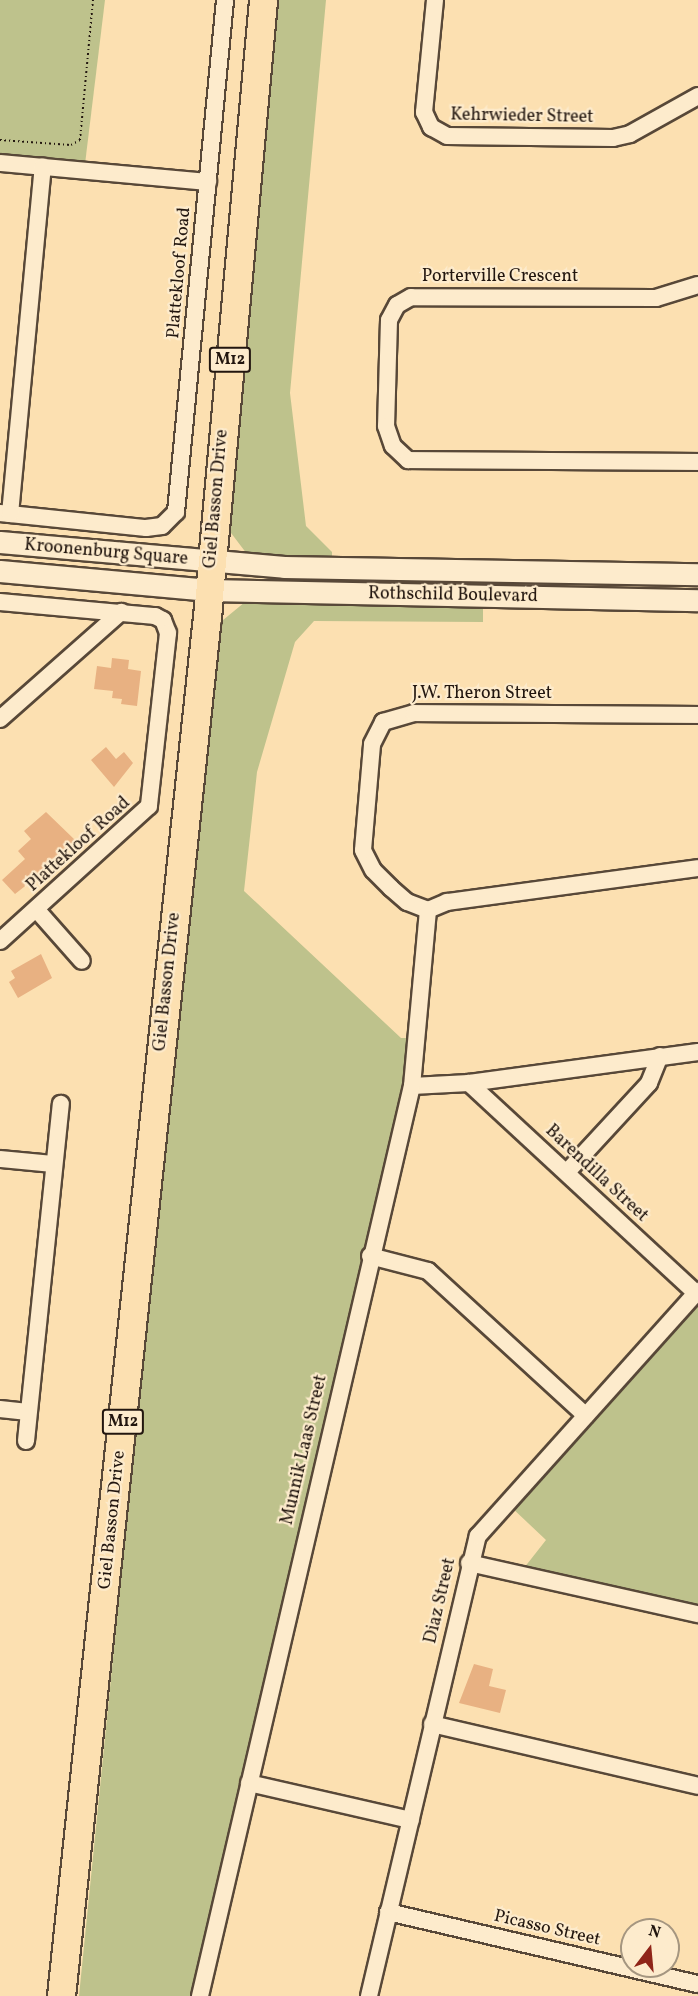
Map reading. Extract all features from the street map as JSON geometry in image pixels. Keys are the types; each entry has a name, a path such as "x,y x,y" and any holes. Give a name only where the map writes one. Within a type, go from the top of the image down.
{"main road":[{"name":"Giel Basson Drive","path":"61,1996 68,1964 212,562 263,0"},
{"name":"Giel Basson Drive","path":"68,1964 70,1996"}],"street":[{"name":"Plattekloof Road","path":"146,528 171,521 180,501 225,0"},
{"name":"Kehrwieder Street","path":"435,0 424,112 431,127 447,136 613,138 630,134 698,96"},
{"path":"0,163 208,182"},
{"path":"5,514 43,167"},
{"name":"Porterville Crescent","path":"698,285 656,298 411,297 397,305 389,320 386,426 393,446 408,460 698,462"},
{"name":"Kroonenburg Square","path":"5,514 146,528"},
{"name":"Kroonenburg Square","path":"0,542 212,562"},
{"name":"Rothschild Boulevard","path":"212,562 698,574"},
{"name":"Kroonenburg Square","path":"0,571 209,590"},
{"name":"Rothschild Boulevard","path":"209,590 698,600"},
{"path":"0,602 121,612"},
{"name":"Plattekloof Road","path":"0,941 149,806 168,633 163,620 121,612"},
{"path":"0,720 121,612"},
{"name":"J.W. Theron Street","path":"428,910 406,902 373,870 363,850 372,744 377,730 390,717 414,713 698,715"},
{"path":"428,910 447,902 698,868"},
{"path":"36,909 82,961"},
{"name":"Munnik Laas Street","path":"200,1996 370,1256 412,1086 428,910"},
{"path":"412,1086 469,1083 698,1052"},
{"path":"567,1172 649,1083 660,1056"},
{"name":"Barendilla Street","path":"469,1083 697,1292"},
{"path":"26,1441 61,1104"},
{"path":"0,1159 53,1164"},
{"path":"370,1256 428,1272 586,1416"},
{"name":"Diaz Street","path":"369,1996 469,1563 483,1526 697,1292"},
{"path":"0,1409 28,1412"},
{"path":"469,1563 698,1614"},
{"path":"432,1724 698,1786"},
{"path":"249,1783 411,1820"},
{"name":"Picasso Street","path":"388,1912 698,1984"}],"path":[{"path":"0,140 71,145 80,140 93,0"}],"green space":[{"path":"0,0 105,0 85,164 0,156"},
{"path":"274,0 326,0 290,393 306,526 332,552 332,562 247,554 228,529"},
{"path":"245,602 483,605 483,622 314,621 295,642 257,772 244,891 401,1038 408,1038 403,1091 192,1996 79,1996 217,625"},
{"path":"698,1304 698,1607 524,1568 546,1540 510,1506"}],"building":[{"path":"112,658 129,660 128,669 141,671 137,706 121,704 122,699 112,698 113,691 94,689 97,666 111,668"},
{"path":"106,747 116,759 124,752 133,763 114,787 91,760"},
{"path":"46,812 75,840 63,851 66,854 15,894 2,880 25,859 18,851 31,839 24,831"},
{"path":"41,954 52,978 18,998 9,982 15,978 11,971"},
{"path":"474,1664 493,1669 489,1686 506,1690 500,1713 459,1703"}]}
